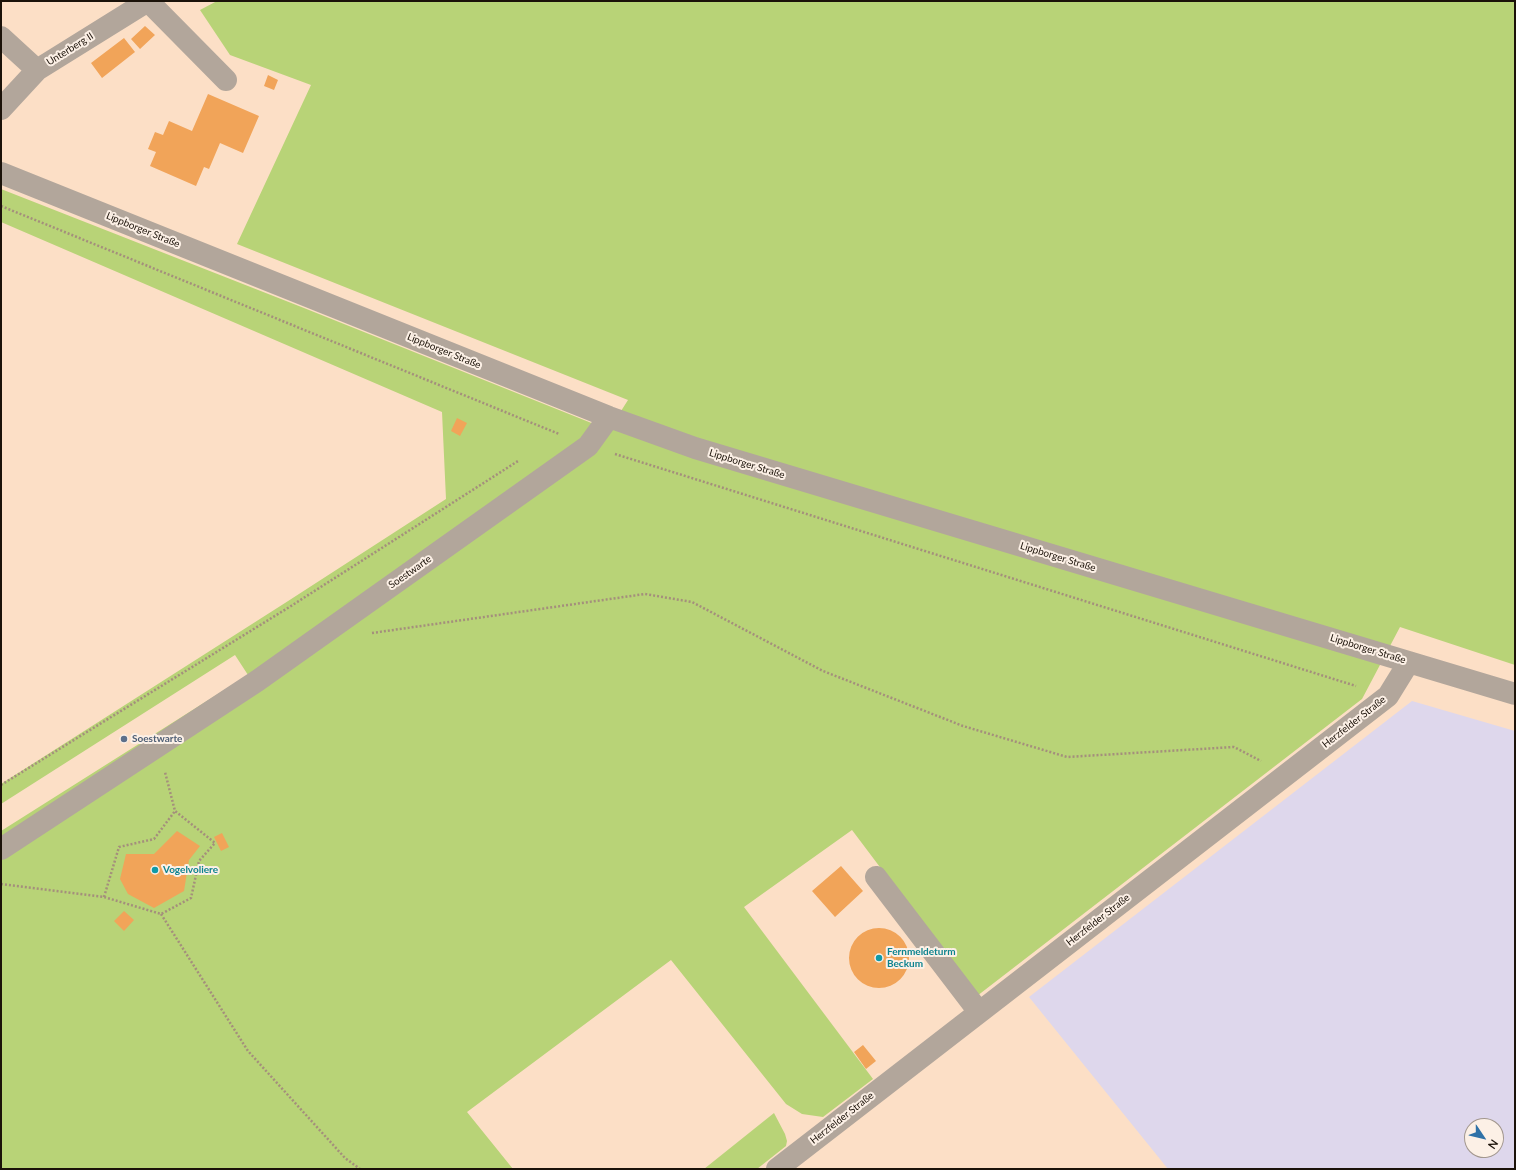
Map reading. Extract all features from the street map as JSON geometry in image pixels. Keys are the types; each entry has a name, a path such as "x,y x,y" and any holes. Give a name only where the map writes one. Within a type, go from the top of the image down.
{"street":[{"name":"Unterberg II","path":"1,109 37,70 140,2"},
{"path":"140,2 226,80"},
{"path":"1,37 37,70"},
{"name":"Lippborger Straße","path":"1,173 608,417 695,448 1515,694"},
{"name":"Soestwarte","path":"1,849 257,681 588,446 608,417"},
{"name":"Herzfelder Straße","path":"777,1169 1388,696 1409,662"},
{"path":"876,877 979,1012"}],"path":[{"path":"1,206 559,434 553,439"},
{"path":"588,446 1388,696"},
{"path":"1,785 291,606 519,460"},
{"path":"366,634 645,594 692,602 823,672 963,726 1067,757 1234,747 1286,775"},
{"path":"159,744 175,811 215,843 199,861 191,898 161,914"},
{"path":"104,897 119,847 154,840 175,811"},
{"path":"1,884 104,897 161,914 248,1051 345,1158 360,1169"}],"shaded area":[{"path":"1412,701 1515,731 1515,1169 1168,1169 1029,997"}],"green space":[{"path":"217,1 1515,1 1515,665 1400,627 1362,699 977,996 852,830 744,907 873,1079 823,1117 802,1114 786,1104 671,960 467,1112 513,1169 1,1169 1,831 248,675 235,655 1,804 1,784 446,499 442,412 1,222 1,189 609,430 628,400 237,244 311,85 230,55 200,10"},
{"path":"774,1113 785,1134 787,1141 786,1146 757,1169 704,1169"}],"building":[{"path":"145,26 155,35 140,49 131,39"},
{"path":"124,38 135,52 102,78 91,63"},
{"path":"268,75 278,80 274,90 264,86"},
{"path":"208,94 259,116 243,153 220,143 209,169 204,167 196,186 150,166 156,152 148,149 155,132 163,135 169,121 192,131"},
{"path":"457,418 467,423 460,436 451,431"},
{"name":"Vogelvoliere","path":"177,831 200,846 189,860 184,891 154,908 128,894 120,879 126,854 154,854"},
{"path":"222,833 229,847 221,851 214,837"},
{"path":"841,866 863,891 835,917 812,891"},
{"path":"124,911 134,920 124,931 114,921"},
{"name":"Fernmeldeturm Beckum","path":"879,928 895,933 900,937 904,942 909,958 904,974 900,979 895,983 879,988 863,983 858,979 854,974 849,958 854,942 858,937 863,933"},
{"path":"863,1045 876,1061 866,1069 854,1052"}],"place":[{"name":"Soestwarte","path":"124,739"},
{"name":"Vogelvoliere","path":"155,870"},
{"name":"Fernmeldeturm Beckum","path":"879,958"}]}
